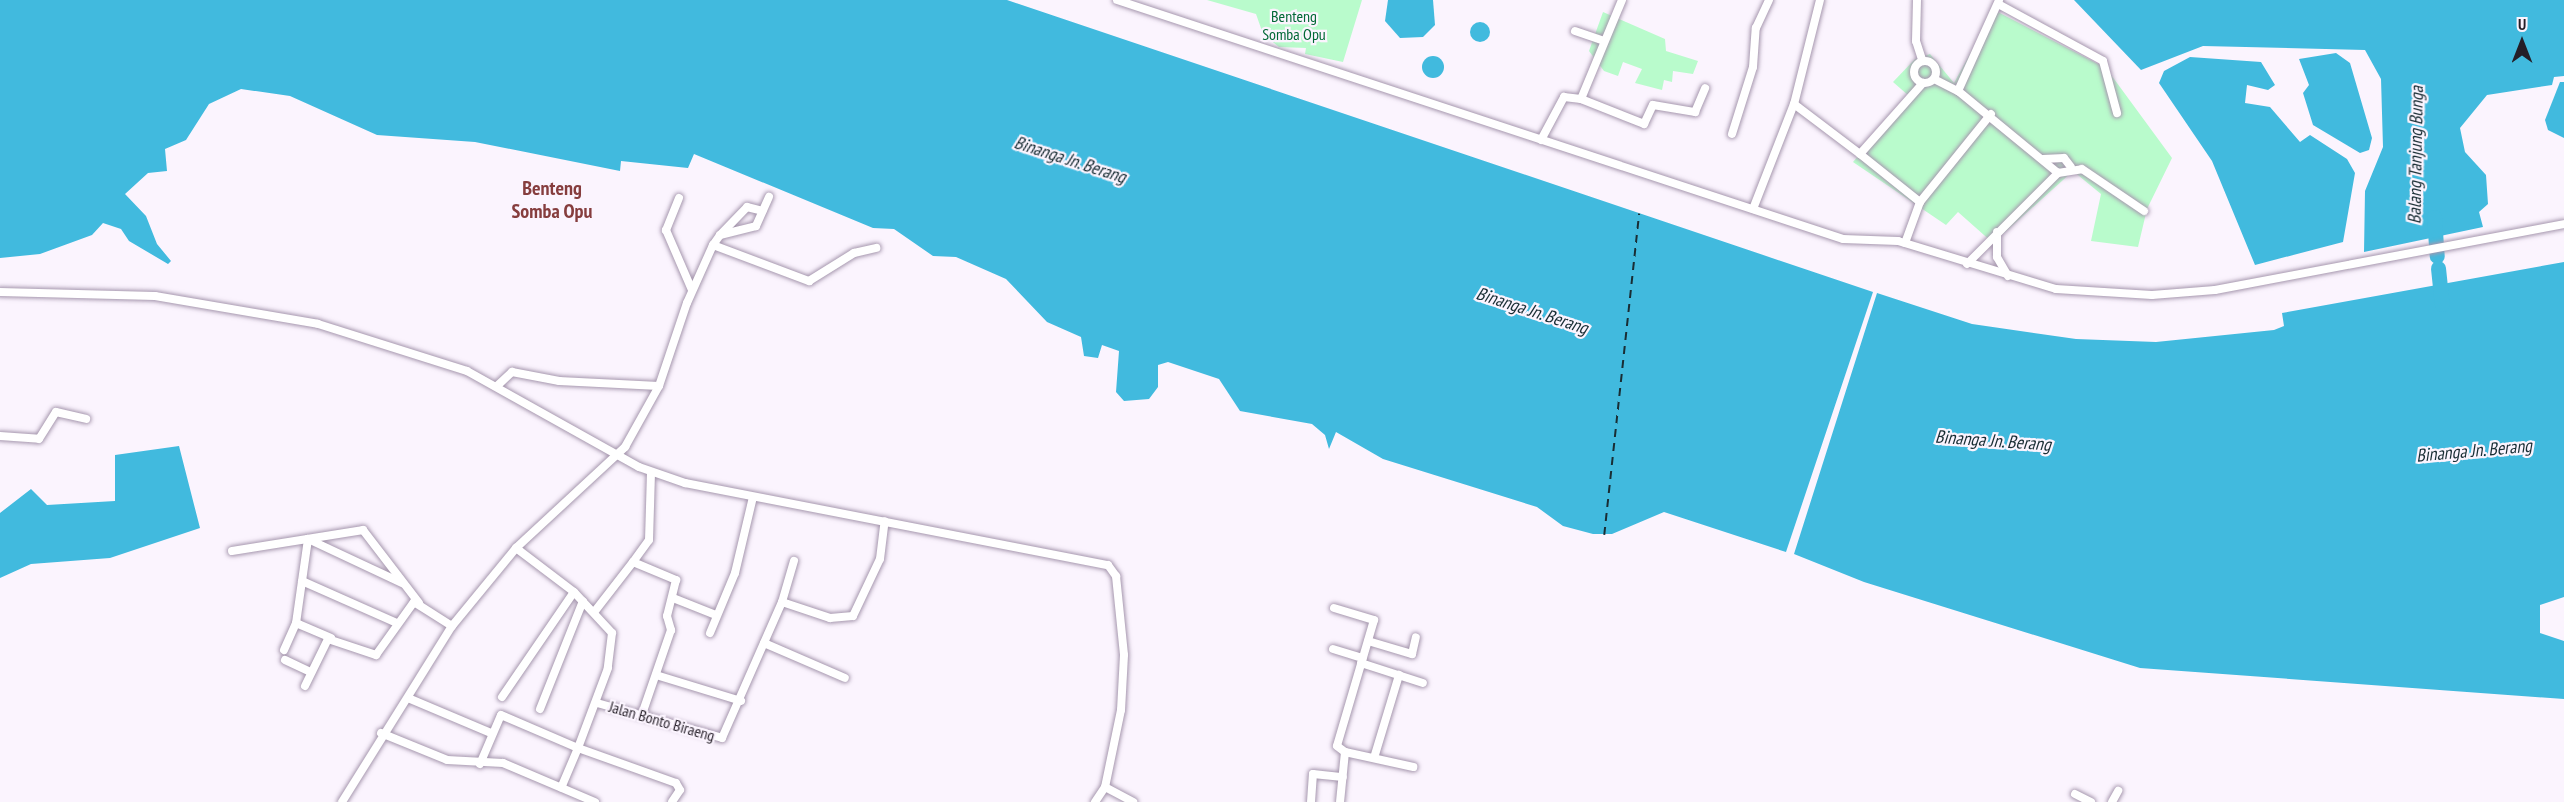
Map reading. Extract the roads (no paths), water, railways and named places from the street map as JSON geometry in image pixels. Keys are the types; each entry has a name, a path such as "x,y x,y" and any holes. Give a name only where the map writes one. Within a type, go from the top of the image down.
{"street":[{"path":"1117,0 1848,241 1877,238 1905,243 1967,264 2056,289 2152,295 2235,286 2442,244 2564,224"},
{"path":"1581,99 1622,0"},
{"path":"1732,134 1753,67 1755,34 1768,0"},
{"path":"1753,209 1794,104 1820,0"},
{"path":"1917,0 1916,41 1922,60"},
{"path":"1958,91 1999,2 2103,61 2116,113"},
{"path":"1575,31 1604,41"},
{"path":"1922,60 1934,64 1934,79"},
{"path":"1922,60 1914,72 1923,83"},
{"path":"1860,154 1923,83 1934,79 1958,91 1991,114 2058,173"},
{"path":"1541,140 1564,97 1581,99 1644,124 1653,105 1695,112 1705,88"},
{"path":"1794,104 1920,202"},
{"path":"1905,243 1920,202 1991,114"},
{"path":"2043,159 2064,158 2071,167 2104,180 2144,211"},
{"path":"1967,264 2058,173 2071,167"},
{"path":"720,235 749,230 763,211 769,197"},
{"path":"680,198 666,230 692,290"},
{"path":"342,802 381,733 408,698 452,626 516,548 628,443 659,386 692,290 713,245 743,209 763,211"},
{"path":"1997,232 1997,257 2008,276"},
{"path":"713,245 808,281 854,253 876,248"},
{"path":"0,292 123,294 219,304 341,330 496,386 651,472 753,497 885,521 1113,568 1123,678 1105,787 1095,802"},
{"path":"496,386 512,372 559,381 659,386"},
{"path":"0,436 39,439 56,412 86,419"},
{"path":"594,611 649,540 651,472"},
{"path":"710,633 735,573 753,497"},
{"path":"782,602 830,618 858,612 880,559 885,521"},
{"path":"232,551 363,530 419,603 452,626"},
{"path":"284,650 296,623 308,539"},
{"path":"308,539 404,584"},
{"path":"516,548 574,592 594,611 614,640 597,703 561,788"},
{"path":"656,675 741,700 782,602 794,561"},
{"path":"633,562 676,580 667,616 671,630 642,714"},
{"path":"302,581 396,623"},
{"path":"502,697 574,592"},
{"path":"673,598 716,615"},
{"path":"540,709 583,601"},
{"path":"296,623 376,656 396,623 419,603"},
{"path":"1334,609 1374,620 1337,746 1345,752 1413,767"},
{"path":"305,686 331,638"},
{"path":"1368,641 1412,654 1416,638"},
{"path":"764,643 845,678"},
{"path":"1333,649 1423,682"},
{"path":"285,660 311,672"},
{"path":"1374,758 1399,675"},
{"path":"408,698 491,733"},
{"name":"Jalan Bonto Biraeng","path":"597,703 642,714 719,739 741,700"},
{"path":"480,764 491,733 501,715 578,748 676,783 680,790 672,802"},
{"path":"381,733 447,760 480,764 503,763 595,802"},
{"path":"1340,802 1345,752"},
{"path":"1311,802 1313,774 1343,777"},
{"path":"1105,787 1133,802"},
{"path":"2112,802 2118,791"},
{"path":"2075,794 2091,802"}],"water":[{"name":"Binanga Jn. Berang","path":"0,0 1007,0 1873,292 1786,552 1664,512 1612,534 1593,534 1563,526 1537,507 1383,459 1336,432 1329,449 1325,435 1312,424 1240,411 1219,379 1168,362 1158,365 1158,387 1149,399 1124,401 1116,392 1119,351 1102,345 1098,358 1084,356 1081,337 1047,322 1006,279 956,257 933,256 894,229 873,228 694,154 688,168 621,161 620,171 475,142 377,135 290,96 241,89 209,104 186,140 165,149 167,171 148,173 125,194 146,216 157,244 171,261 168,264 129,241 121,229 103,223 92,235 40,254 0,258"},
{"path":"1388,0 1433,0 1435,25 1423,37 1400,38 1385,21"},
{"path":"2074,0 2564,0 2564,76 2554,77 2552,85 2487,95 2460,128 2465,152 2486,175 2488,204 2479,212 2483,227 2364,252 2365,191 2383,147 2381,79 2365,50 2203,46 2141,70"},
{"path":"1480,22 1487,25 1490,32 1487,39 1480,42 1473,39 1470,32 1473,25"},
{"path":"2336,53 2350,63 2372,138 2369,150 2360,153 2313,125 2303,93 2309,85 2299,59"},
{"path":"1433,56 1441,59 1444,67 1441,75 1433,78 1425,75 1422,67 1425,59"},
{"path":"2190,57 2261,62 2275,85 2268,90 2247,85 2245,103 2270,107 2300,142 2310,135 2347,159 2355,173 2343,242 2255,265 2212,161 2159,83 2164,71"},
{"path":"2560,82 2564,82 2564,138 2548,130 2545,120"},
{"name":"Binanga Jn. Berang","path":"2564,262 2564,597 2540,605 2540,633 2564,641 2564,699 2140,668 1864,582 1794,554 1877,293 1972,324 2076,339 2156,342 2274,330 2284,326 2282,313"},
{"path":"179,446 200,528 110,558 31,564 0,578 0,513 31,489 47,505 115,501 115,455"}],"waterway":[{"name":"Balang Tanjung Bunga","path":"2434,217 2437,256"},
{"path":"2438,268 2442,304"}],"district":[{"name":"Benteng Somba Opu","path":"552,200"}]}
